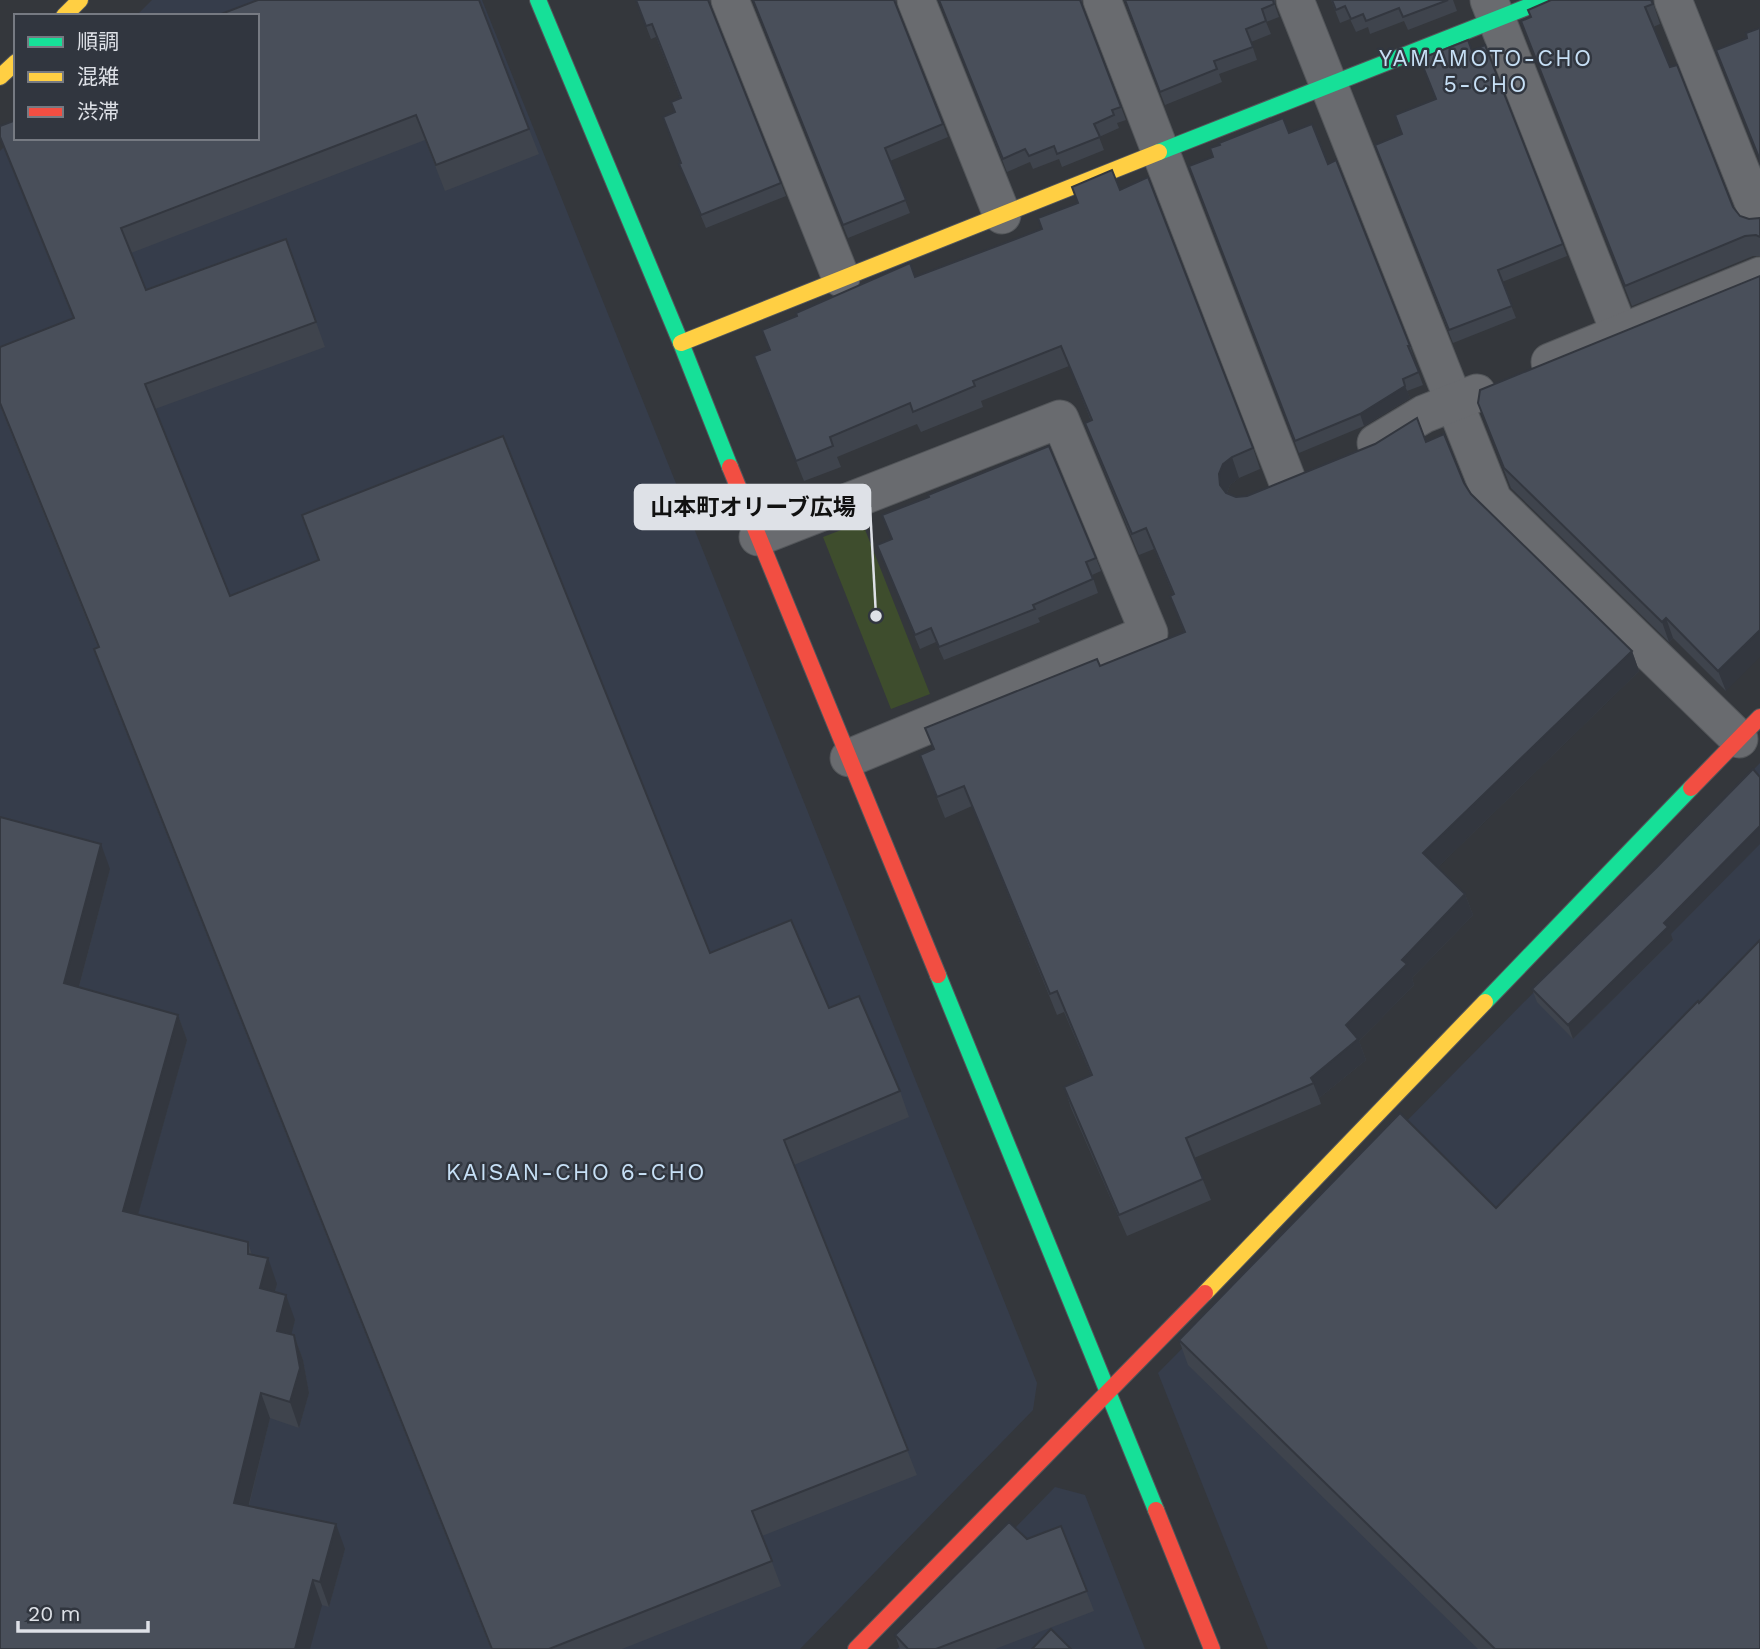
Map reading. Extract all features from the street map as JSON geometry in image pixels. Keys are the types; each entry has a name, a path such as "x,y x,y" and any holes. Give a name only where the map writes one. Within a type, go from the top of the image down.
{"street":[{"path":"66,14 80,0"},
{"path":"538,0 681,343 1212,1649"},
{"path":"730,0 841,278"},
{"path":"916,0 1002,215"},
{"path":"1101,0 1285,481"},
{"path":"856,1649 1109,1392 1749,728 1493,500 1295,0"},
{"path":"681,343 1329,85 1493,10 1545,0"},
{"path":"1673,0 1760,219"},
{"path":"1493,10 1620,333"},
{"path":"0,77 14,64"},
{"path":"1349,455 1374,445 1424,414 1760,276"},
{"path":"758,537 1060,419 1128,582 1149,633 849,758"}],"shaded area":[{"path":"152,0 482,0 1037,1383 1033,1410 800,1649 0,1649 0,151 14,137 14,140 259,140 259,14 138,14"},
{"path":"1760,763 1760,1649 1268,1649 1158,1373"},
{"path":"1055,1487 1085,1495 1145,1649 897,1649"}],"green space":[{"path":"862,522 930,694 891,709 823,537"}],"building":[{"path":"258,0 479,0 529,129 436,165 416,115 121,228 146,290 286,239 316,322 145,384 230,596 319,560 302,515 503,436 710,953 791,920 829,1008 859,996 900,1091 784,1140 908,1450 752,1511 772,1561 549,1649 492,1649 94,649 99,647 0,403 0,347 74,318 0,137 0,126 14,121 14,140 259,140 259,14 221,14"},
{"path":"636,0 708,0 781,183 701,215 663,117 675,112 671,102 681,98 652,24 646,26"},
{"path":"753,0 894,0 943,124 885,148 906,200 843,225"},
{"path":"939,0 1080,0 1121,107 1112,110 1114,115 1094,124 1100,137 1057,154 1054,146 1029,156 1025,149 1003,159"},
{"path":"1125,0 1273,0 1274,4 1262,9 1266,21 1246,29 1253,47 1214,61 1217,69 1160,92"},
{"path":"1332,0 1448,0 1403,17 1399,8 1366,21 1363,14 1351,19 1345,6 1336,10"},
{"path":"1551,0 1651,0 1653,4 1645,7 1670,67 1677,65 1733,207 1740,216 1760,218 1760,237 1745,236 1625,286 1521,21 1531,17 1528,10"},
{"path":"1760,28 1760,160 1716,50 1747,38 1746,33"},
{"path":"1468,40 1472,51 1485,45 1563,244 1498,270 1512,306 1449,330 1375,145 1402,134 1395,115 1436,99 1420,59"},
{"path":"1283,118 1289,133 1312,124 1328,164 1336,160 1419,372 1403,379 1405,386 1360,414 1295,441 1189,166 1213,157 1210,148 1220,145 1219,143"},
{"path":"1112,170 1120,190 1148,177 1253,448 1223,464 1219,474 1220,485 1226,493 1236,497 1247,496 1375,444 1417,418 1426,442 1444,434 1471,494 1632,651 1423,853 1465,894 1402,960 1407,964 1346,1025 1358,1039 1311,1078 1314,1083 1186,1138 1203,1179 1119,1215 1064,1087 1092,1075 1057,991 1050,994 964,786 937,797 920,755 934,749 925,728 1097,659 1100,666 1185,632 1170,596 1174,594 1146,528 1132,534 1085,423 1092,420 1061,346 973,381 975,386 913,412 910,403 830,437 833,446 796,461 754,356 770,350 762,330 797,316 796,313 910,263 915,277 1042,229 1038,218 1078,203 1072,187"},
{"path":"1760,276 1760,630 1718,671 1666,618 1662,622 1504,468 1478,403 1480,390"},
{"path":"1049,446 1096,558 1086,562 1093,579 1033,605 1035,609 939,647 931,628 915,635 877,545 892,539 882,515"},
{"path":"1753,769 1760,777 1760,826 1664,923 1668,927 1568,1025 1532,989"},
{"path":"0,817 101,844 64,983 178,1015 123,1211 248,1242 248,1254 268,1258 260,1288 286,1295 277,1331 294,1335 300,1368 290,1402 261,1393 234,1503 336,1524 320,1582 313,1580 295,1649 0,1649"},
{"path":"1760,940 1760,1649 1495,1649 1179,1340 1400,1113 1496,1208"},
{"path":"1009,1522 1027,1539 1061,1526 1087,1591 936,1649 908,1649 895,1635"},
{"path":"1051,1629 1071,1649 1032,1649"}],"traffic: fast":[{"path":"538,0 730,467"},
{"path":"1159,152 1545,0"},
{"path":"1485,1002 1691,788"},
{"path":"938,975 1156,1510"}],"traffic: slow":[{"path":"66,14 80,0"},
{"path":"0,77 14,64"},
{"path":"681,343 1159,152"},
{"path":"1205,1293 1485,1002"}],"traffic: jam":[{"path":"730,467 938,975"},
{"path":"1691,788 1760,717"},
{"path":"856,1649 1205,1293"},
{"path":"1156,1510 1212,1649"}],"place":[{"name":"山本町オリーブ広場","path":"876,616"}],"district":[{"name":"YAMAMOTO-CHO 5-CHO","path":"1486,71"},
{"name":"KAISAN-CHO 6-CHO","path":"576,1172"}]}
